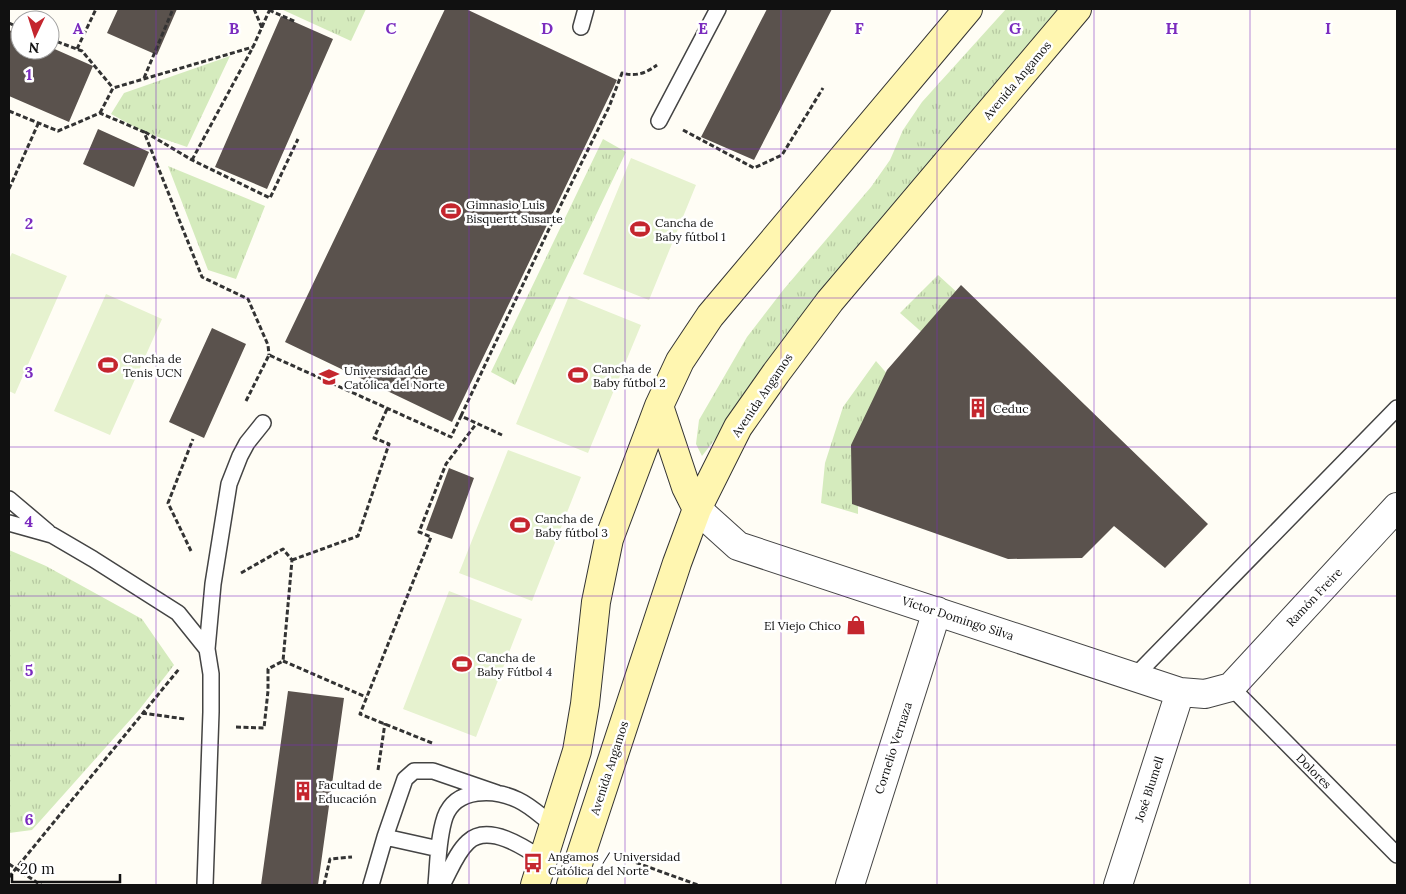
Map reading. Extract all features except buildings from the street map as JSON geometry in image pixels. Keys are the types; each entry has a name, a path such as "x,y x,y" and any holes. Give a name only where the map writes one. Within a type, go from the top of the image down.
{"main road":[{"path":"535,885 577,751 585,704 596,602 609,539 659,406 680,361 710,316 968,9"},
{"name":"Avenida Angamos","path":"571,885 677,563 697,509 738,427 830,301 1077,9"},
{"path":"659,406 686,486 697,509"}],"street":[{"name":"Ramón Freire","path":"1231,687 1397,507"},
{"name":"Víctor Domingo Silva","path":"697,509 738,546 1180,692 1205,694 1231,687"},
{"name":"Cornelio Vernaza","path":"850,885 937,611"},
{"name":"José Blumell","path":"1118,885 1180,692"}],"lane":[{"path":"581,27 586,9"},
{"path":"659,121 718,9"},
{"path":"1134,678 1397,408"},
{"path":"206,885 211,712 211,674 207,649 213,584 230,484 247,443 264,423"},
{"path":"9,499 52,535 178,613 190,618 199,618 205,611 213,584"},
{"path":"9,523 52,535"},
{"path":"178,613 207,649"},
{"name":"Dolores","path":"1231,687 1397,855"},
{"path":"372,885 385,837 405,779 414,771 433,771 520,801 553,825"},
{"path":"436,885 439,850 446,815 453,804 462,797 474,793 498,793"},
{"path":"442,885 458,854 467,842 475,836 488,834 507,839 542,858"},
{"path":"385,837 439,850"}],"path":[{"path":"77,49 96,9"},
{"path":"144,78 173,9"},
{"path":"254,9 262,29"},
{"path":"192,160 254,47 270,9 296,22"},
{"path":"60,43 82,51 113,88"},
{"path":"9,111 58,131 100,113 113,88 254,47"},
{"path":"292,560 358,536 389,444 374,438 387,409 451,437 609,108 622,73 632,76 643,73 656,66 660,60"},
{"path":"680,128 754,168 782,155 823,88"},
{"path":"100,113 144,132 192,160 270,198 298,140"},
{"path":"9,189 38,124"},
{"path":"144,132 202,277 248,299 268,345 269,355"},
{"path":"460,416 502,435"},
{"path":"360,714 431,537 419,532 446,464 476,423"},
{"path":"191,552 168,504 193,440"},
{"path":"236,576 283,549 292,560 283,661"},
{"path":"283,661 366,697"},
{"path":"231,726 264,728 268,669 283,661"},
{"path":"9,877 178,669"},
{"path":"142,713 188,719"},
{"path":"584,844 698,885"},
{"path":"9,864 41,885"}],"green space":[{"path":"281,9 366,9 351,41"},
{"path":"1006,9 1060,9 952,134 702,456 696,444 699,420 747,337 784,289 871,187 890,160 903,130 922,102"},
{"path":"230,56 187,147 144,132 111,114 124,93"},
{"path":"603,139 626,152 515,385 491,372"},
{"name":"Cancha de Baby fútbol 1","path":"631,158 696,185 649,300 583,274"},
{"path":"168,166 265,206 236,279 208,270"},
{"path":"12,253 67,276 15,394 9,391 9,259"},
{"path":"938,275 960,295 925,335 900,313"},
{"name":"Cancha de Tenis UCN","path":"106,294 162,319 110,435 54,411"},
{"name":"Cancha de Baby fútbol 2","path":"569,296 641,325 588,453 516,424"},
{"path":"876,361 896,384 858,475 858,514 821,503 825,463 843,407"},
{"name":"Cancha de Baby fútbol 3","path":"508,450 581,477 532,601 459,573"},
{"path":"9,550 46,566 142,619 174,665 139,710 32,830 9,833"},
{"name":"Cancha de Baby Fútbol 4","path":"449,591 522,619 476,737 403,709"}],"place":[{"name":"Gimnasio Luis Bisquertt Susarte","path":"451,211"},
{"name":"Cancha de Baby fútbol 1","path":"640,229"},
{"name":"Cancha de Tenis UCN","path":"108,365"},
{"name":"Cancha de Baby fútbol 2","path":"578,375"},
{"name":"Universidad de Católica del Norte","path":"329,377"},
{"name":"Ceduc","path":"978,408"},
{"name":"Cancha de Baby fútbol 3","path":"520,525"},
{"name":"El Viejo Chico","path":"856,625"},
{"name":"Cancha de Baby Fútbol 4","path":"462,664"},
{"name":"Facultad de Educación","path":"303,791"},
{"name":"Angamos / Universidad Católica del Norte","path":"533,863"}]}
